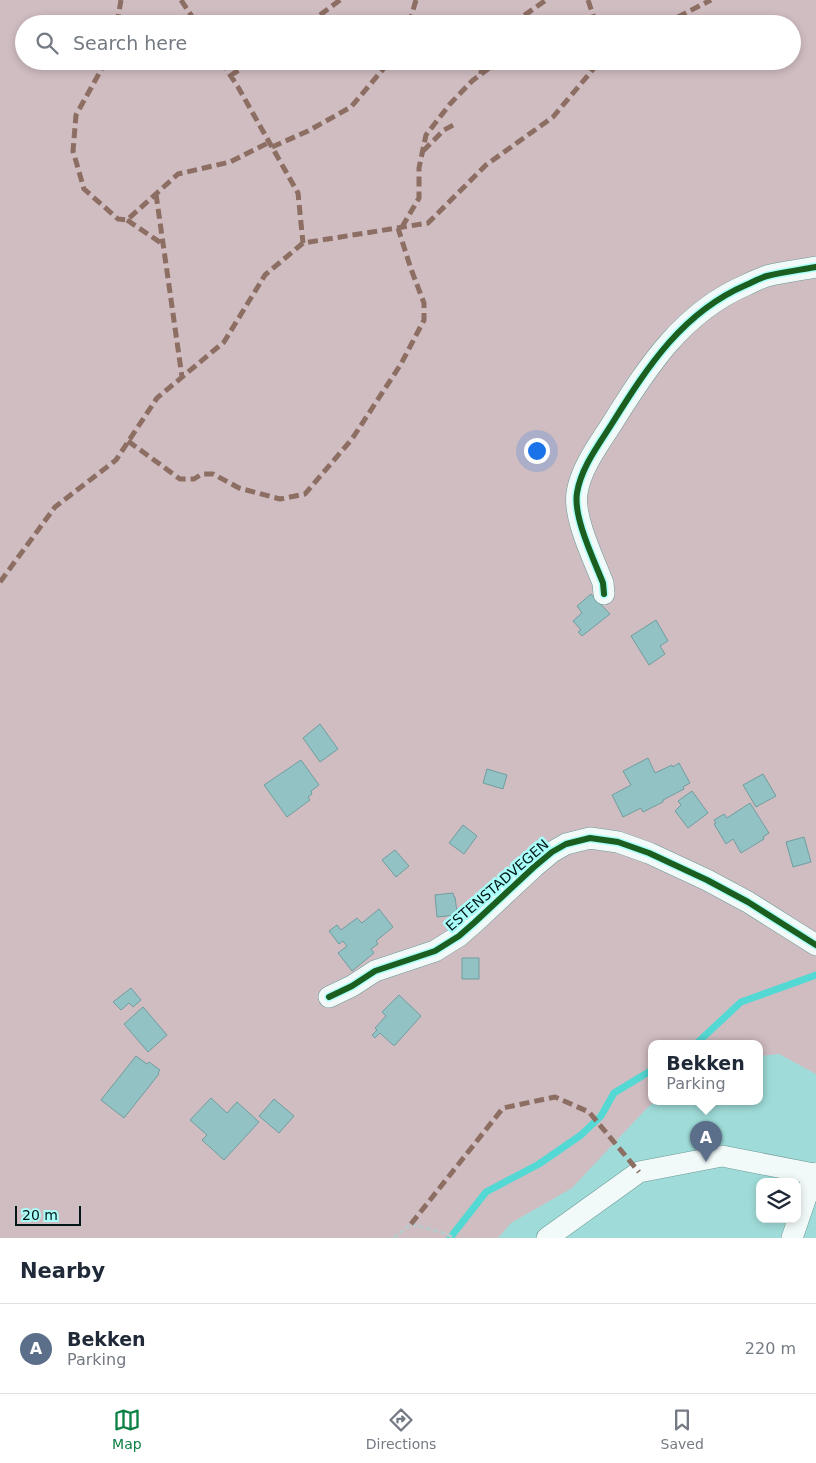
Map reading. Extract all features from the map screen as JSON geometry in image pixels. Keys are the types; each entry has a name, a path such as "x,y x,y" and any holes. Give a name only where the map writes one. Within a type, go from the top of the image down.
{"street":[{"path":"604,594 604,583 581,526 577,508 577,494 581,478 595,451 642,376 664,347 708,306 737,289 766,277 816,267"},
{"name":"ESTENSTADVEGEN","path":"329,997 352,986 375,971 435,951 459,936 552,852 566,844 590,838 618,842 649,853 707,880 748,902 816,945"},
{"path":"547,1238 639,1172 722,1156 815,1173 792,1238"}],"path":[{"path":"394,1238 411,1224 454,1238"}],"shaded area":[{"path":"0,0 816,0 816,1074 779,1054 763,1056 763,1040 648,1040 648,1105 651,1105 572,1188 511,1223 498,1238 0,1238"}],"building":[{"path":"591,594 610,614 582,636 578,632 581,630 573,621 582,613 577,606"},
{"path":"656,620 668,641 660,646 665,654 649,665 631,636"},
{"path":"320,724 338,749 320,762 303,738"},
{"path":"648,758 655,773 679,763 690,783 683,787 684,789 663,800 663,802 643,812 641,808 623,817 612,795 631,785 623,771"},
{"path":"301,760 319,785 311,791 312,794 308,797 310,800 287,817 264,785"},
{"path":"487,769 507,775 503,789 483,783"},
{"path":"763,774 776,796 756,807 743,785"},
{"path":"692,791 708,813 688,828 675,811 681,805 678,801"},
{"path":"750,803 769,833 763,837 764,839 741,853 733,839 726,844 714,824 716,823 714,820 724,814 727,818"},
{"path":"463,825 477,836 464,854 449,843"},
{"path":"804,837 811,862 793,867 786,842"},
{"path":"395,850 409,866 396,877 382,860"},
{"path":"453,893 456,915 437,917 435,895"},
{"path":"379,909 393,927 376,941 378,944 371,949 374,953 352,971 338,953 347,946 343,941 339,944 329,931 337,925 341,930 357,918 362,923"},
{"path":"462,958 479,958 479,979 462,979"},
{"path":"131,988 141,1000 133,1007 129,1003 121,1010 113,1002"},
{"path":"399,995 421,1016 393,1045 380,1033 375,1038 372,1035 377,1030 375,1028 386,1016 382,1012"},
{"path":"143,1007 167,1035 148,1052 124,1024"},
{"path":"136,1056 160,1070 159,1074 124,1118 101,1100"},
{"path":"211,1098 227,1113 237,1102 259,1122 224,1160 202,1140 207,1135 190,1120"},
{"path":"274,1099 294,1116 279,1133 259,1116"}],"waterway":[{"path":"700,1040 741,1002 816,975"},
{"path":"450,1238 486,1192 539,1164 581,1135 601,1116 614,1093 648,1072"}],"marked path":[{"path":"118,15 121,0"},
{"path":"181,0 191,15"},
{"path":"320,15 340,0"},
{"path":"412,15 416,0"},
{"path":"525,15 546,0"},
{"path":"588,0 593,15"},
{"path":"682,15 711,0"},
{"path":"101,70 76,115 73,151 84,189 118,219 127,220 178,174 230,162 270,142"},
{"path":"227,70 298,193 303,243"},
{"path":"230,76 239,70"},
{"path":"272,147 308,131 351,107 382,70"},
{"path":"481,70 481,74"},
{"path":"402,227 419,198 419,168 426,135 450,104 472,81 486,70"},
{"path":"0,582 55,507 116,460 157,398 224,342 265,275 303,243 428,223 486,165 553,117 592,70"},
{"path":"423,151 444,130 457,123"},
{"path":"156,194 182,377"},
{"path":"127,220 164,245"},
{"path":"128,441 180,479 194,479 202,474 213,474 239,488 280,499 305,494 352,439 401,364 424,320 424,303 398,228"},
{"path":"411,1224 503,1108 555,1097 589,1112 639,1172"}],"cycle path":[{"path":"604,594 603,583 581,526 578,514 577,493 582,474 626,401 669,343 685,325 704,310 724,296 767,276 816,267"},
{"path":"329,997 352,986 375,971 435,951 459,936 552,852 566,844 590,838 618,842 649,853 707,880 748,902 816,945"}],"place":[{"name":"Bekken","path":"706,1162"}]}
